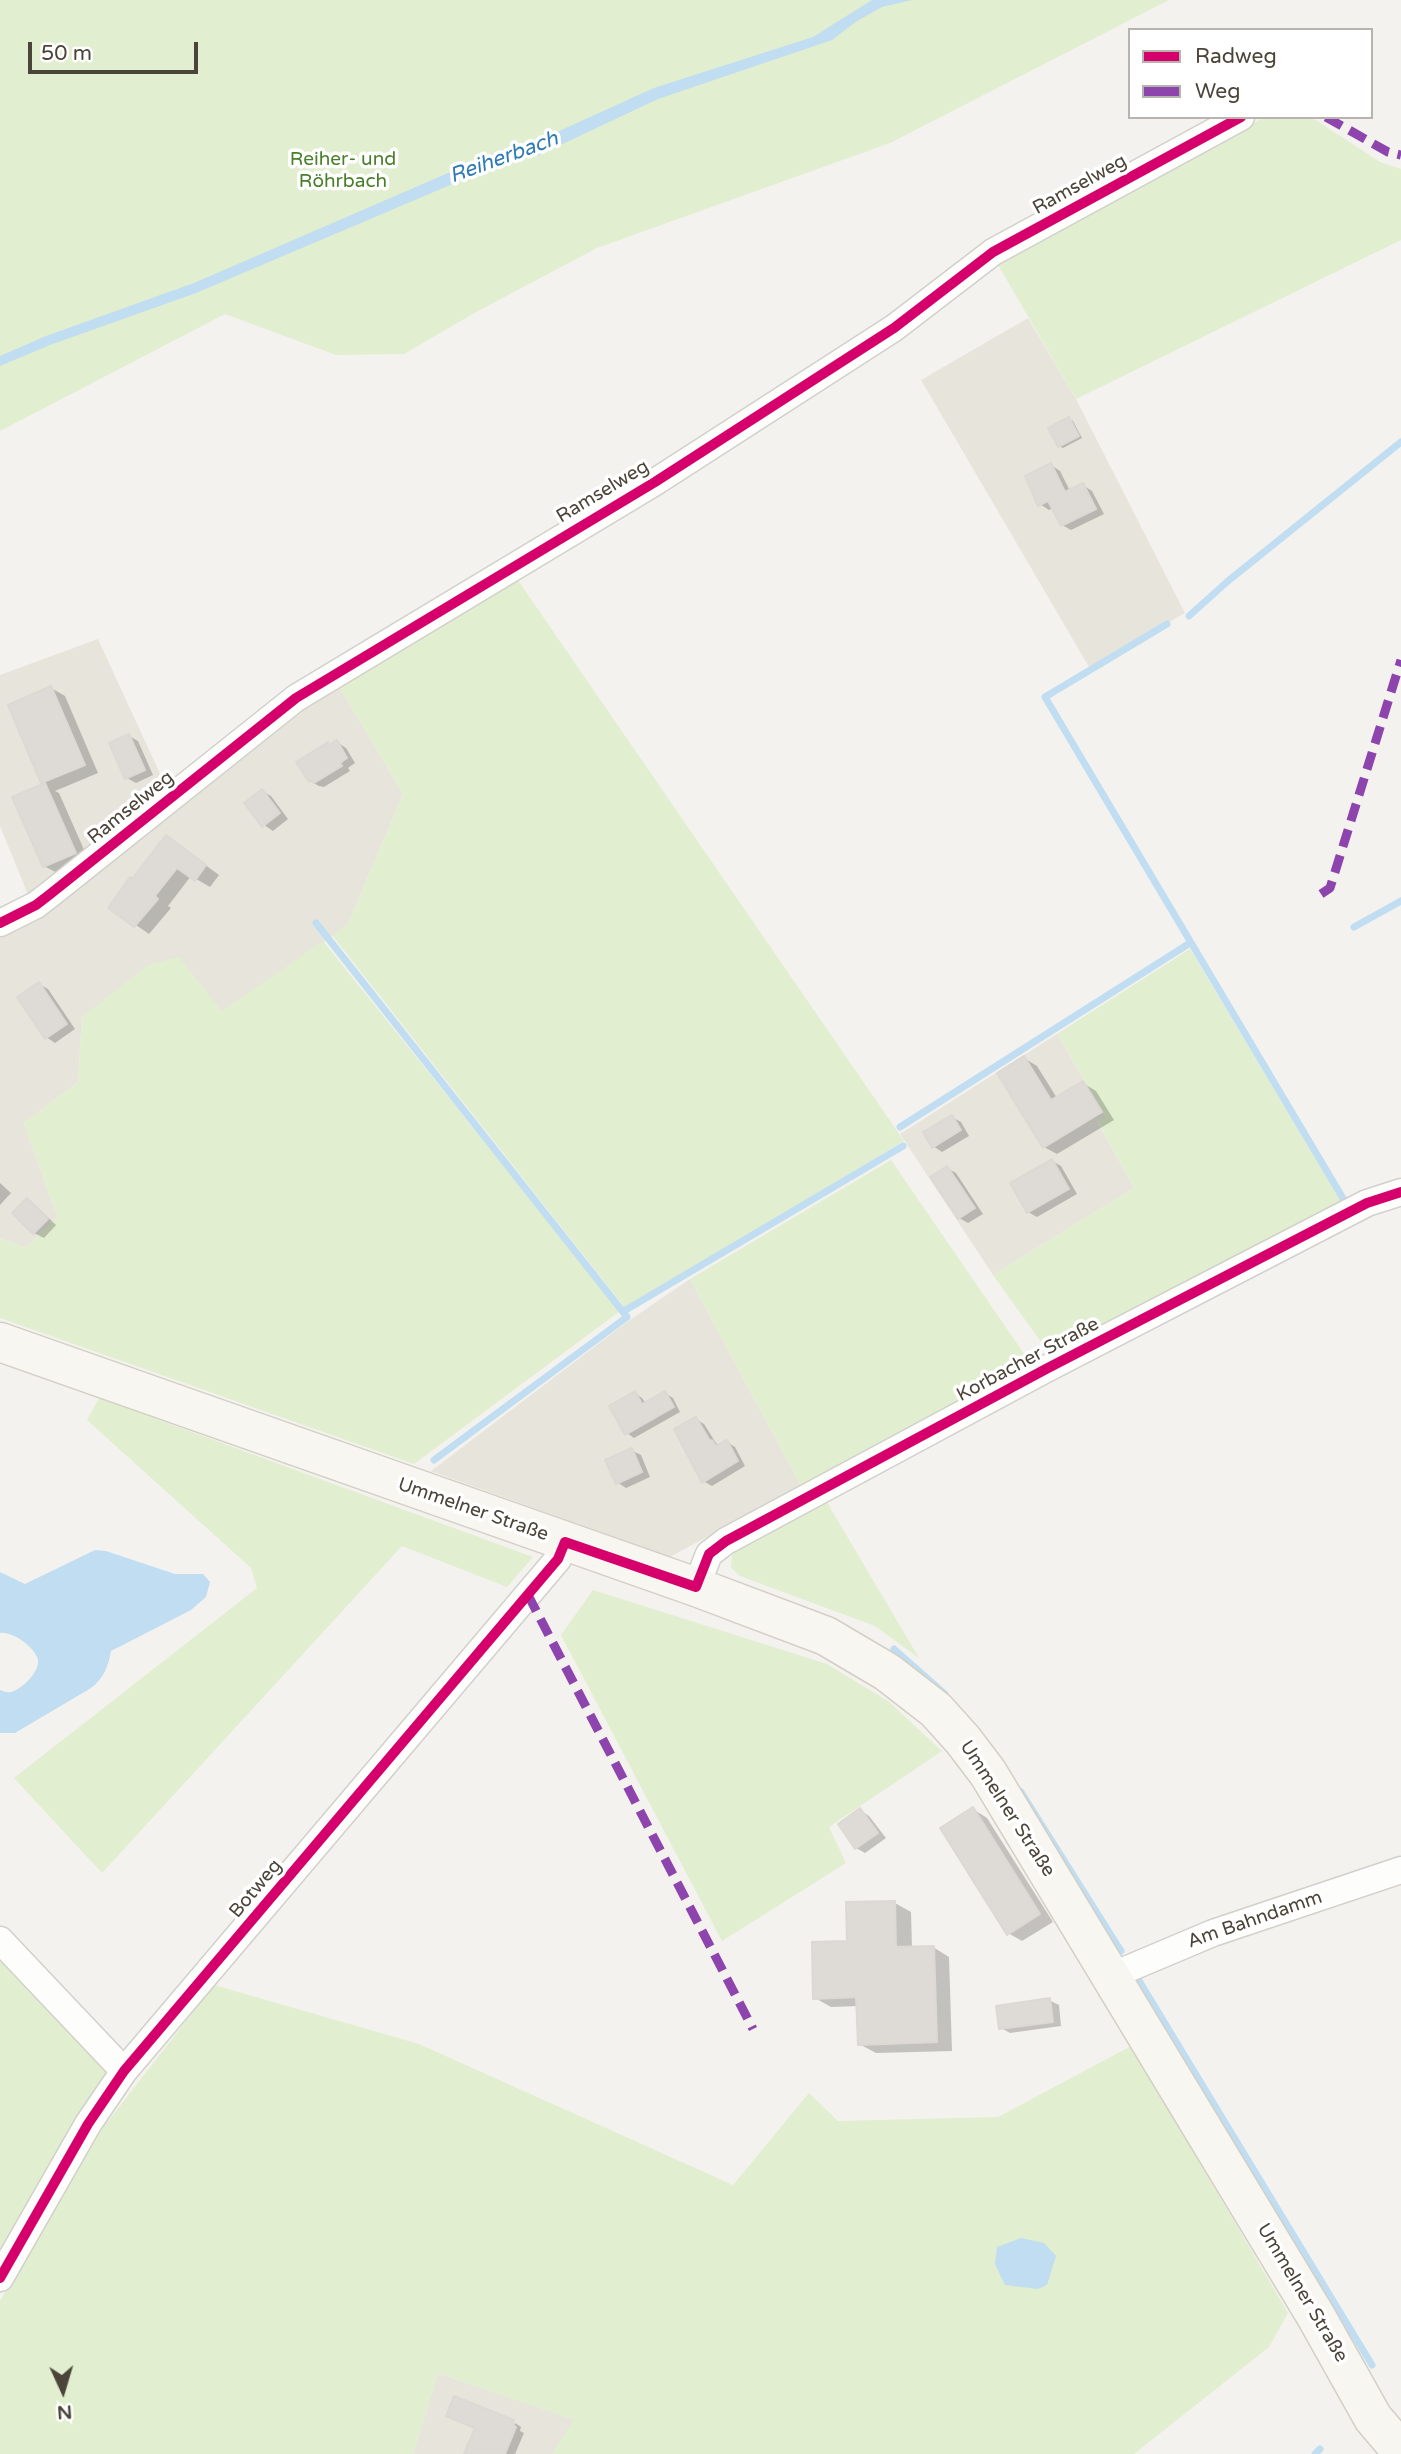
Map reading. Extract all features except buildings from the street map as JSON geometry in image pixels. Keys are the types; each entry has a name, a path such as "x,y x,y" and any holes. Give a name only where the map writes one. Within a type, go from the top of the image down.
{"main road":[{"name":"Ummelner Straße","path":"0,1342 696,1587 825,1636 887,1672 936,1710 988,1773 1317,2318 1373,2418 1401,2451"}],"street":[{"name":"Ramselweg","path":"0,923 36,905 296,698 655,482 894,328 993,252 1237,119"},
{"name":"Korbacher Straße","path":"696,1587 709,1554 726,1541 1058,1363 1355,1210 1401,1192"},
{"name":"Botweg","path":"0,2278 88,2124 124,2071 558,1559 565,1542"},
{"name":"Am Bahndamm","path":"1111,1976 1213,1933 1401,1870"},
{"path":"0,1940 124,2071"}],"shaded area":[{"path":"1028,318 1076,399 1185,613 1089,667 921,380"},
{"path":"98,639 175,806 295,713 338,685 403,794 347,926 222,1012 82,1017 78,1082 24,1123 57,1217 26,1248 0,1238 0,912 29,897 0,826 0,675"},
{"path":"1057,1034 1106,1117 1097,1121 1134,1188 993,1275 900,1134"},
{"path":"690,1279 801,1486 670,1557 431,1471 627,1322"},
{"path":"438,2373 575,2420 552,2454 413,2454"}],"green space":[{"name":"Reiher- und Röhrbach","path":"0,0 1169,0 890,143 597,248 404,354 336,355 225,314 0,431"},
{"path":"1261,119 1314,119 1380,162 1401,169 1401,240 1076,399 997,263"},
{"path":"515,576 904,1141 625,1308 332,935 347,926 403,794 338,685"},
{"path":"323,941 620,1311 414,1464 0,1318 0,1238 26,1248 57,1217 24,1123 78,1082 82,1017 148,965 179,957 222,1011"},
{"path":"1190,949 1341,1201 1049,1353 993,1275 1134,1188 1097,1120 1106,1116 1057,1034"},
{"path":"891,1160 1029,1361 801,1486 690,1279"},
{"path":"99,1398 533,1557 507,1587 402,1546 102,1873 14,1778 257,1588 251,1568 87,1420"},
{"path":"825,1499 919,1658 875,1626 740,1576 731,1568 732,1556 741,1544"},
{"path":"593,1590 827,1664 888,1701 942,1751 829,1827 846,1863 722,1941 561,1635"},
{"path":"0,1953 113,2071 0,2257"},
{"path":"214,1985 419,2044 733,2185 809,2093 838,2121 998,2117 1131,2046 1288,2313 1269,2347 1134,2454 552,2454 574,2420 438,2373 413,2454 0,2454 0,2301 102,2129"}],"water":[{"name":"Reiherbach","path":"872,0 912,0 882,7 832,40 658,99 537,156 502,163 196,293 50,345 0,366 0,356 46,336 194,283 499,151 535,142 654,88 813,37"},
{"path":"95,1550 106,1551 175,1574 203,1574 210,1582 206,1597 191,1610 111,1651 105,1672 91,1688 15,1733 0,1733 0,1690 15,1691 24,1684 36,1670 38,1660 22,1641 0,1633 0,1572 25,1584"},
{"path":"1021,2238 1044,2243 1056,2256 1047,2285 1038,2289 1005,2285 995,2264 997,2247"}],"waterway":[{"path":"1189,616 1228,581 1401,442"},
{"path":"1167,624 1045,697 1344,1200"},
{"path":"1354,927 1401,901"},
{"path":"316,923 627,1317 434,1460"},
{"path":"900,1127 1190,943"},
{"path":"624,1311 903,1146"},
{"path":"894,1649 945,1694"},
{"path":"1021,1792 1121,1951"},
{"path":"1138,1979 1372,2365"},
{"path":"1315,2454 1320,2449"}],"marked path":[{"path":"1330,119 1388,152 1401,155"},
{"path":"1321,894 1330,888 1401,660"},
{"path":"528,1595 753,2029"}],"cycle path":[{"path":"0,923 36,905 296,698 655,482 894,328 993,252 1237,119"},
{"path":"0,2278 88,2124 124,2071 558,1559 565,1542 696,1587 709,1554 726,1541 1046,1369 1367,1203 1401,1192"}]}
